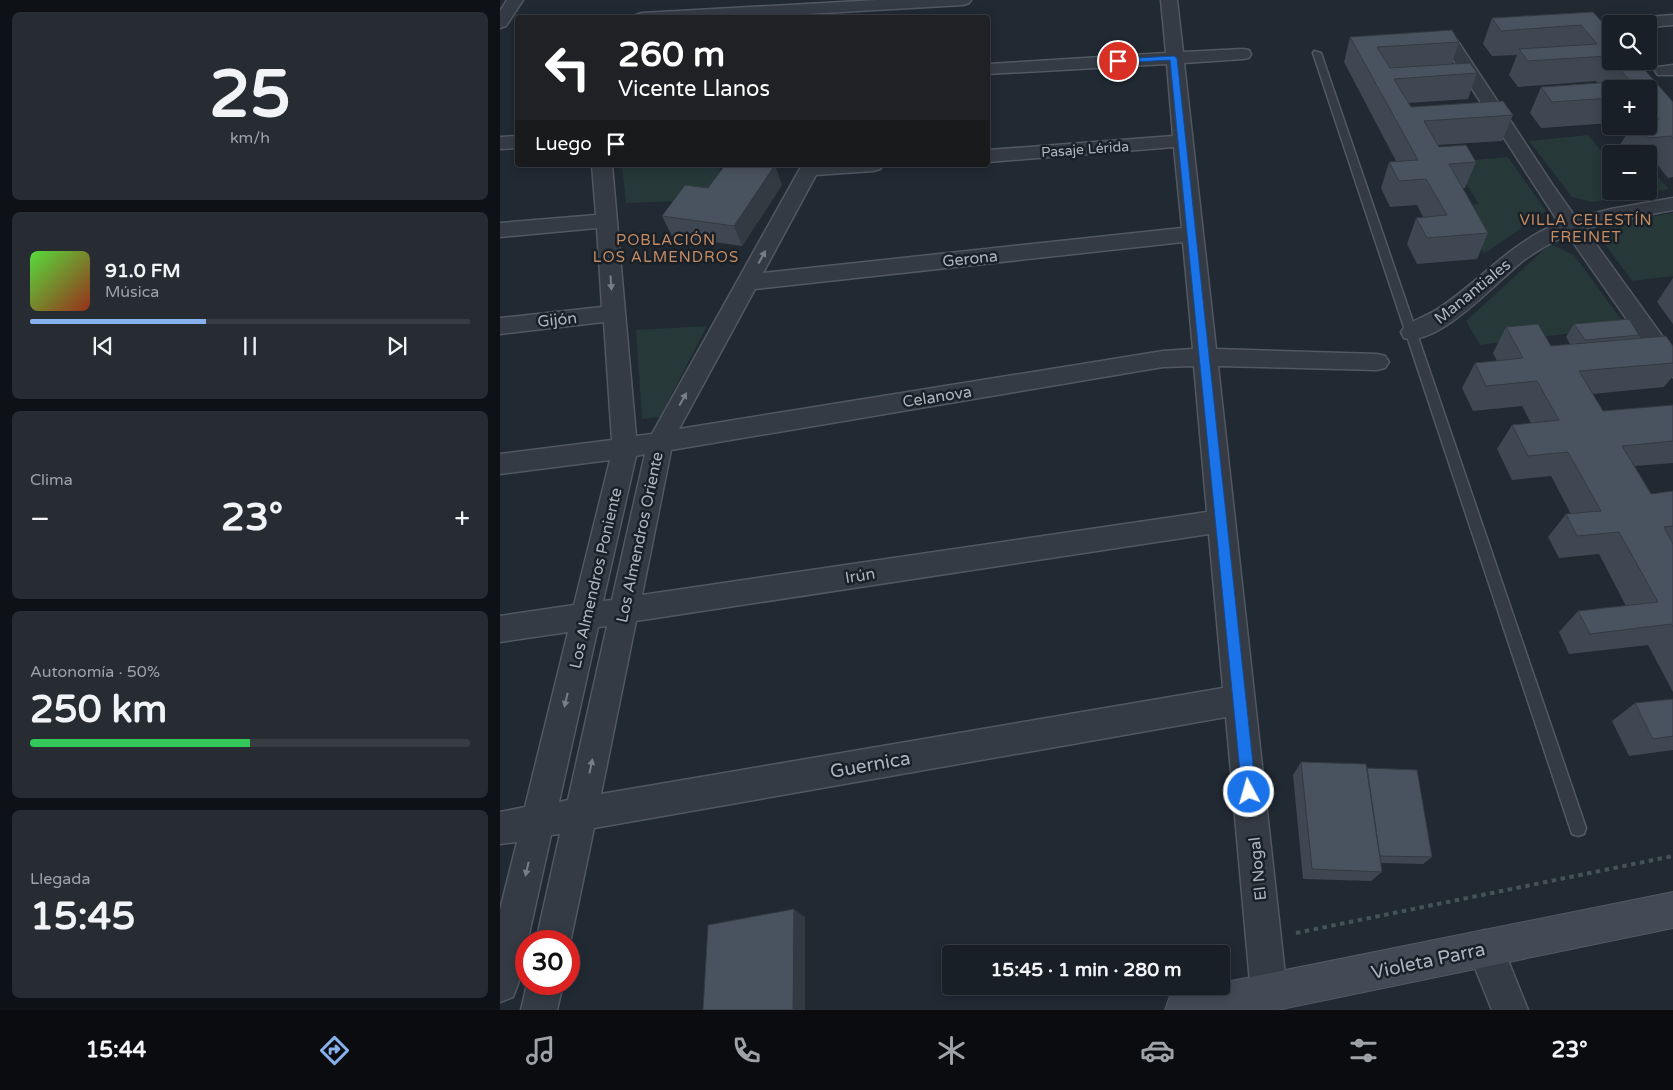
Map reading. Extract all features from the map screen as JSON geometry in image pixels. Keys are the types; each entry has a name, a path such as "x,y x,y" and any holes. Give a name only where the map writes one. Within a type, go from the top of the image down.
{"street":[{"path":"500,23 515,0"},
{"path":"706,15 876,7 963,0"},
{"name":"El Nogal","path":"1169,0 1269,993"},
{"path":"1657,21 1673,20"},
{"path":"1451,44 1571,225 1673,368"},
{"path":"990,69 1243,54"},
{"name":"Pasaje Lérida","path":"990,156 1182,141"},
{"path":"500,143 515,142"},
{"name":"Los Almendros Poniente","path":"500,984 625,448 602,167"},
{"path":"811,168 832,167"},
{"name":"Los Almendros Oriente","path":"556,930 660,442 811,168"},
{"name":"Manantiales","path":"1412,332 1432,325 1450,314 1516,255 1540,240 1571,225 1673,204"},
{"path":"500,230 606,221"},
{"name":"Gerona","path":"748,282 1192,234"},
{"name":"Gijón","path":"500,326 614,313"},
{"name":"Celanova","path":"500,464 625,448 1154,361 1204,357 1377,362"},
{"name":"Irún","path":"500,629 1221,521"},
{"name":"Guernica","path":"500,828 1239,700"},
{"name":"Violeta Parra","path":"1184,1010 1673,910"},
{"path":"1486,948 1510,1010"},
{"path":"539,1010 542,995"}],"lane":[{"path":"1317,53 1578,828"}],"path":[{"path":"1264,940 1673,856"}],"shaded area":[{"path":"1588,135 1602,152 1602,200 1605,200 1593,202 1572,197 1529,141"},
{"path":"1508,157 1546,211 1484,254 1455,207 1479,204 1452,162"},
{"path":"622,167 720,167 711,200 626,203"},
{"path":"1657,176 1669,189 1657,191"},
{"path":"1673,213 1673,276 1632,281 1599,236 1602,228 1625,221"},
{"path":"1550,244 1574,255 1626,326 1480,345 1466,321"},
{"path":"707,326 660,417 642,419 636,330"}],"building":[{"path":"1593,12 1602,22 1602,56 1528,61 1519,49 1597,44 1581,25 1501,31 1492,18"},
{"path":"1452,30 1459,42 1377,47 1390,68 1470,63 1477,73 1394,79 1411,107 1503,101 1513,115 1424,121 1439,147 1466,145 1476,162 1449,164 1488,233 1427,238 1416,218 1447,215 1426,179 1399,181 1389,162 1418,160 1350,37"},
{"path":"1621,70 1645,70 1654,80 1629,80"},
{"path":"1602,83 1602,99 1552,102 1541,87"},
{"path":"1657,84 1673,102 1673,139 1671,136 1648,138 1646,135 1657,135 1657,119 1659,119 1657,117"},
{"path":"724,167 774,167 734,226 662,216 685,185 708,188"},
{"path":"1629,319 1639,335 1585,340 1574,324"},
{"path":"1538,324 1551,346 1666,336 1673,346 1673,363 1579,371 1603,411 1673,405 1673,441 1622,446 1651,494 1673,491 1673,526 1664,527 1673,544 1673,627 1671,624 1590,634 1578,611 1658,602 1619,532 1577,536 1566,514 1601,511 1568,452 1528,456 1512,425 1559,420 1537,381 1486,386 1475,363 1523,358 1506,327"},
{"path":"1673,699 1673,736 1653,739 1635,703"},
{"path":"1301,762 1366,764 1382,872 1312,869"},
{"path":"1367,768 1417,770 1432,857 1380,856"},
{"path":"794,909 793,1010 703,1010 708,925"}],"district":[{"name":"VILLA CELESTÍN FREINET","path":"1586,228"},
{"name":"POBLACIÓN LOS ALMENDROS","path":"666,248"}],"route":[{"path":"1118,61 1174,58 1249,792"}]}
